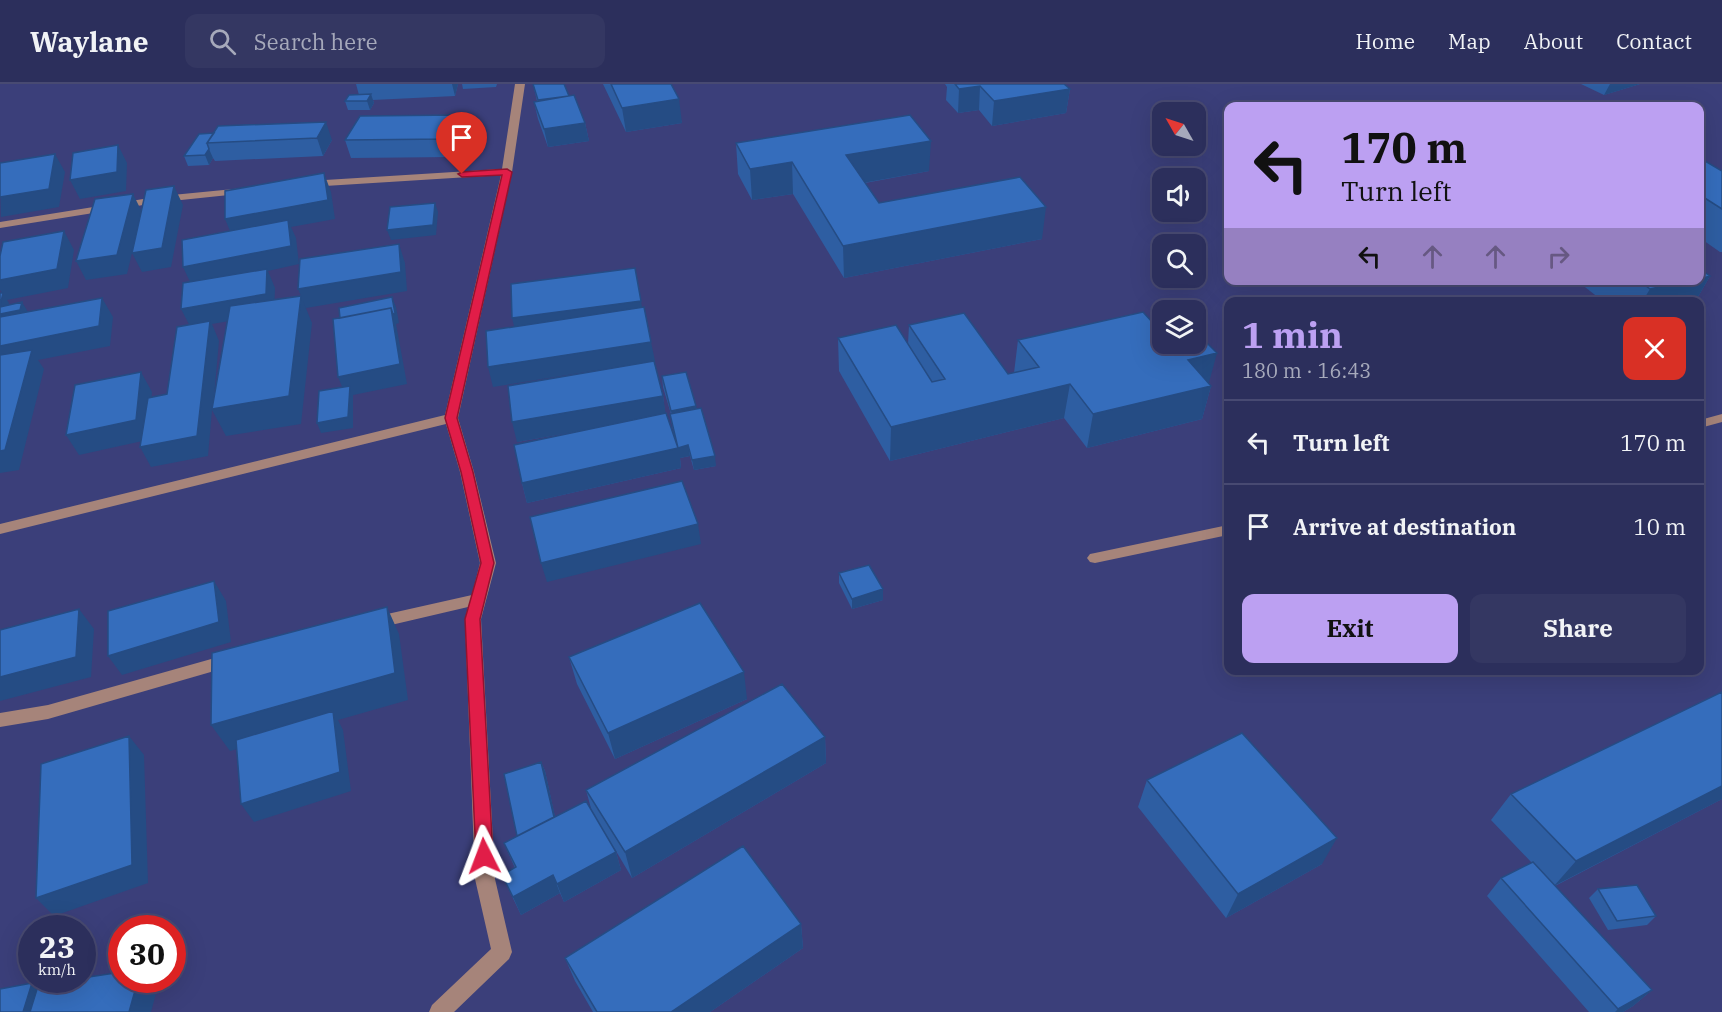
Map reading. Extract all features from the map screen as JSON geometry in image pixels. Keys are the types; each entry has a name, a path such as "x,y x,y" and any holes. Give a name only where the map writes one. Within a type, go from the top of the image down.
{"street":[{"path":"439,1012 502,952 485,879 473,619 488,563 467,472 451,418 507,172 520,84"},
{"path":"303,185 350,180 507,172"},
{"path":"0,225 162,199 256,190"},
{"path":"0,529 451,418"},
{"path":"1704,423 1722,418"},
{"path":"1095,558 1224,531"},
{"path":"356,628 478,599"},
{"path":"0,720 48,712 246,656"}],"building":[{"path":"533,84 564,84 569,96 538,100"},
{"path":"611,84 671,84 679,99 622,108"},
{"path":"955,84 1064,84 1070,89 994,101 980,86 959,89"},
{"path":"371,94 367,101 345,101 349,95"},
{"path":"574,95 585,123 544,129 534,102"},
{"path":"459,115 447,139 345,140 360,116"},
{"path":"910,115 931,141 846,155 879,203 1020,177 1046,207 843,246 792,162 750,169 736,143"},
{"path":"326,122 317,138 207,143 218,126"},
{"path":"214,133 207,143 209,149 205,155 184,156 199,134"},
{"path":"118,145 117,172 70,180 73,153"},
{"path":"55,154 49,189 0,197 0,163"},
{"path":"1704,160 1722,171 1722,209 1704,198"},
{"path":"324,173 328,200 225,219 225,191"},
{"path":"174,186 162,248 132,253 146,190"},
{"path":"133,194 117,255 76,261 95,199"},
{"path":"435,203 433,225 387,230 390,207"},
{"path":"288,220 291,246 183,267 182,240"},
{"path":"64,231 57,269 0,280 0,256 3,242"},
{"path":"399,244 401,272 298,289 300,259"},
{"path":"635,268 641,301 512,318 511,284"},
{"path":"267,269 266,294 181,309 183,283"},
{"path":"1645,285 1668,285 1650,289"},
{"path":"301,296 289,396 212,409 230,306"},
{"path":"392,297 395,313 393,314 391,308 340,318 339,308"},
{"path":"102,298 99,326 0,346 0,317"},
{"path":"22,302 20,310 0,314 0,307"},
{"path":"644,307 651,342 488,367 486,331"},
{"path":"391,308 400,364 338,377 333,319"},
{"path":"1143,312 1152,322 1152,354 1206,354 1206,342 1217,353 1188,360 1211,386 1093,414 1070,384 891,427 838,338 896,325 932,382 945,379 909,325 964,313 1008,374 1039,367 1018,340"},
{"path":"210,321 197,436 140,447 148,398 167,394 177,327"},
{"path":"32,350 5,450 0,451 0,355"},
{"path":"654,361 663,396 512,422 508,386"},
{"path":"141,372 136,420 66,435 75,385"},
{"path":"686,372 696,406 671,411 662,376"},
{"path":"350,386 348,417 317,423 319,391"},
{"path":"701,408 715,456 692,460 688,445 678,448 670,414"},
{"path":"666,413 678,448 522,483 514,445"},
{"path":"682,481 698,524 541,563 530,517"},
{"path":"869,565 883,589 852,599 839,573"},
{"path":"214,581 219,622 108,656 108,611"},
{"path":"700,603 744,672 608,733 569,657"},
{"path":"387,607 395,673 211,725 212,653"},
{"path":"79,609 76,657 0,677 0,630"},
{"path":"782,684 825,737 625,852 586,790"},
{"path":"1722,692 1722,786 1576,861 1511,794"},
{"path":"333,711 340,772 241,804 236,740"},
{"path":"1242,733 1337,838 1238,894 1147,780"},
{"path":"129,736 132,865 36,898 41,764"},
{"path":"541,762 554,817 517,836 504,774"},
{"path":"586,801 616,852 557,884 553,875 513,897 502,875 516,867 504,843"},
{"path":"743,846 801,924 671,1012 597,1012 565,958"},
{"path":"1533,862 1652,990 1618,1009 1501,878"},
{"path":"1637,885 1656,916 1617,921 1598,889"},
{"path":"108,974 108,993 134,993 129,1012 30,1012 36,993 96,993 96,976"},
{"path":"18,986 18,993 29,993 23,1012 0,1012 0,989"}],"route":[{"path":"462,174 507,172 451,418 467,472 488,563 473,619 484,856"}]}
